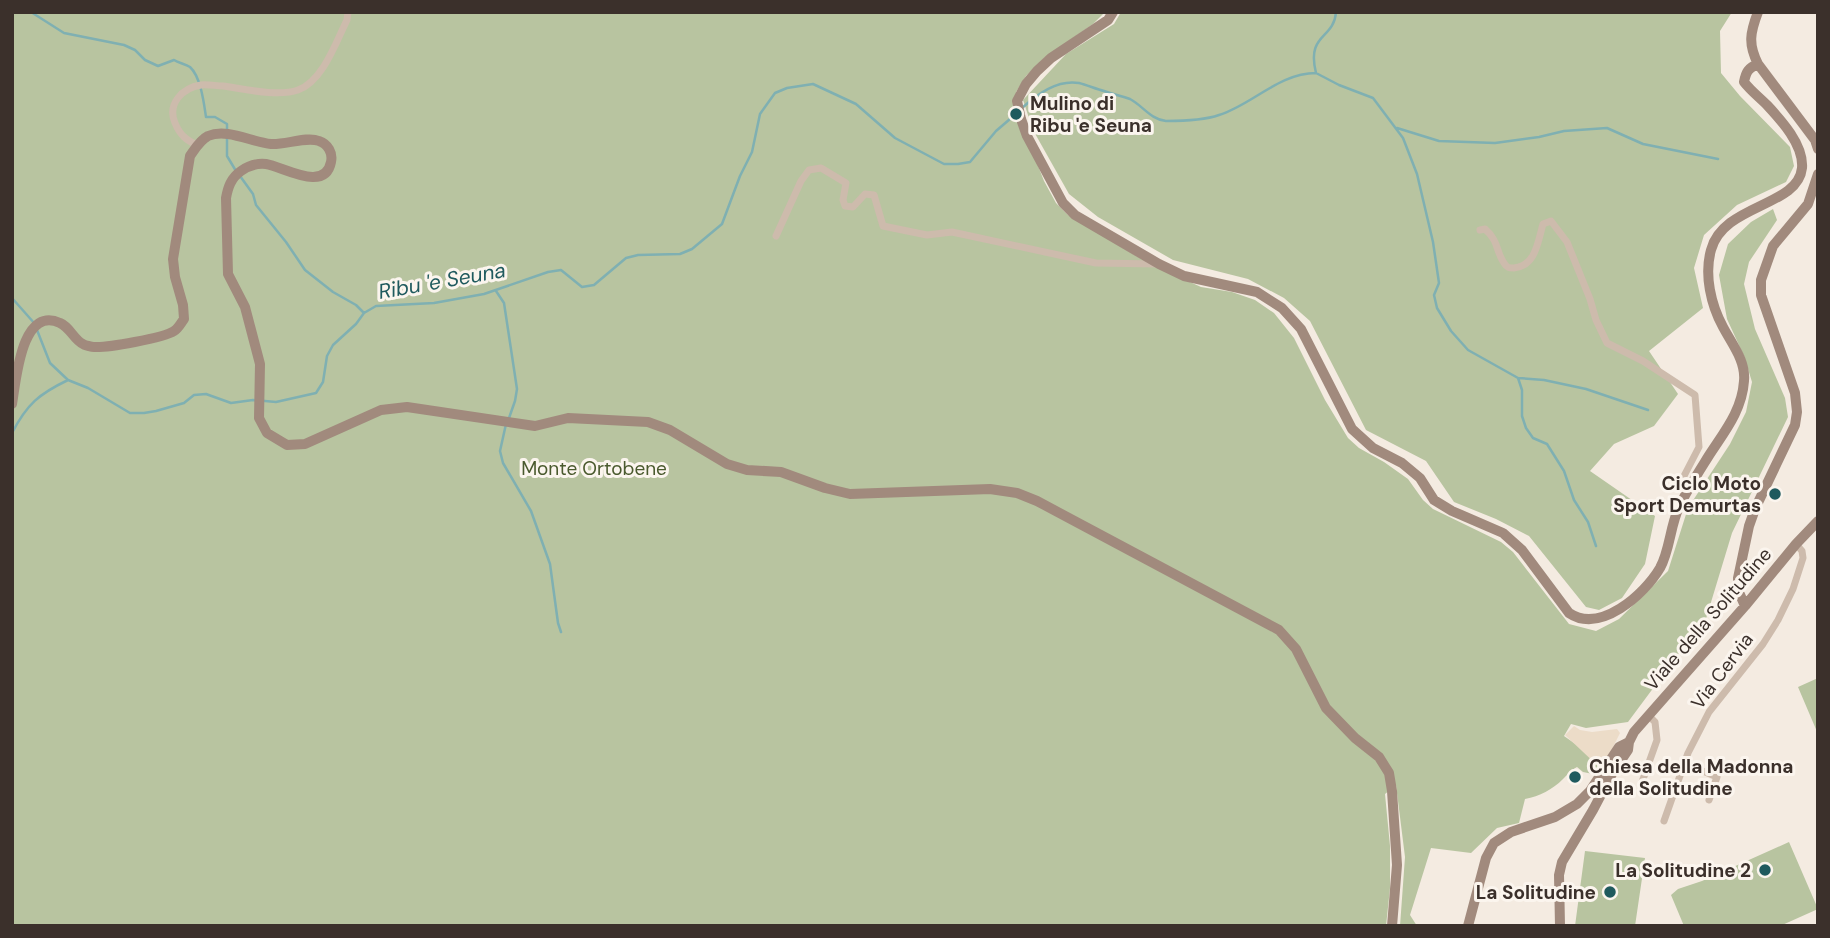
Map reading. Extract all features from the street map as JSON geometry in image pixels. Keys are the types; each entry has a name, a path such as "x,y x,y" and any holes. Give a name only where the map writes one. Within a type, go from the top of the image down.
{"street":[{"path":"197,145 186,140 173,118 172,107 177,98 203,84 271,92 297,91 320,74 347,20 348,12"},
{"path":"1114,12 1108,20 1051,58 1026,84 1017,101 1027,136 1063,203 1075,215 1184,276 1258,292 1282,308 1301,329 1352,429 1373,448 1402,463 1420,478 1434,500 1452,512 1503,533 1522,550 1569,613 1577,618 1594,620 1611,615 1637,595 1660,568 1678,508 1735,416 1743,393 1741,359 1714,310 1708,266 1711,250 1718,234 1736,218 1785,193 1795,185 1802,168 1797,143 1767,105 1744,82 1750,67 1758,64"},
{"path":"1758,12 1751,32 1751,46 1758,64 1815,140 1818,149"},
{"path":"12,404 23,344 30,330 44,321 57,321 69,329 80,343 93,347 162,337 175,331 184,319 173,259 190,156 197,145 207,137 219,134 268,144 316,140 327,146 332,158 328,170 311,178 264,163 252,165 236,175 226,198 228,274 245,307 260,364 259,418 267,433 287,445 305,444 381,410 407,407 535,426 568,418 648,422 670,430 727,464 747,470 781,472 850,495 990,489 1017,493 1037,501 1279,630 1288,638 1326,709 1378,757 1389,773 1397,865 1392,926"},
{"path":"776,236 808,170 821,167 846,183 843,201 845,206 853,207 865,194 874,195 884,226 927,235 952,232 1096,262 1159,264"},
{"path":"1745,606 1738,590 1738,578 1749,526 1795,425 1797,412 1796,393 1761,295 1760,280 1773,246 1808,204 1817,179"},
{"path":"1479,230 1485,229 1492,235 1503,262 1514,268 1522,266 1533,257 1543,224 1551,221 1567,242 1607,343 1643,360 1695,395 1699,447 1684,476 1689,489"},
{"name":"Viale della Solitudine","path":"1629,742 1648,715 1818,521"},
{"name":"Via Cervia","path":"1664,821 1684,764 1709,712 1763,644 1793,589 1803,558 1802,551 1796,544"},
{"path":"1642,782 1657,740 1656,722 1648,715"},
{"path":"1468,926 1486,858 1494,843 1511,832 1555,817 1577,804 1590,791 1619,747 1629,742 1629,750 1562,862 1559,875 1560,923"},
{"path":"1684,764 1717,777 1709,800"}],"green space":[{"name":"Monte Ortobene","path":"12,12 1105,12 1093,24 1044,58 1026,76 1016,92 1016,105 1033,153 1056,203 1068,215 1148,263 1201,287 1232,292 1255,300 1274,313 1294,338 1325,400 1348,438 1408,479 1433,509 1501,542 1513,552 1569,624 1596,631 1619,619 1668,571 1688,508 1730,444 1746,412 1752,382 1744,356 1727,319 1719,275 1728,244 1751,222 1773,209 1777,220 1749,262 1744,284 1755,329 1785,398 1788,417 1732,533 1705,622 1628,722 1586,728 1571,724 1564,736 1604,756 1593,774 1583,772 1577,767 1550,789 1525,799 1519,823 1497,828 1471,853 1431,848 1410,915 1417,926 1400,926 1405,857 1396,785 1385,794 1390,846 1386,926 12,926"},
{"path":"1121,12 1732,12 1720,31 1721,73 1790,147 1794,166 1786,182 1737,205 1704,235 1694,268 1703,308 1649,351 1678,394 1654,426 1614,444 1590,471 1655,516 1645,564 1622,598 1599,610 1586,607 1529,536 1454,502 1426,461 1366,430 1310,321 1284,298 1248,279 1173,260 1098,217 1069,194 1033,130 1023,100 1066,54 1114,24"},
{"path":"1818,678 1818,734 1798,687"},
{"name":"La Solitudine 2","path":"1789,842 1818,909 1780,926 1684,926 1671,895 1678,889"},
{"name":"La Solitudine","path":"1585,851 1645,858 1635,926 1575,926"}],"shaded area":[{"path":"1574,726 1592,732 1617,729 1620,733 1609,755 1599,767 1565,735"}],"waterway":[{"path":"31,12 64,33 124,45 158,66 174,60 190,67 199,84 206,117 215,117 227,124 227,132"},
{"path":"1336,12 1331,28 1317,44 1314,60 1316,73 1373,98 1403,138 1417,174 1433,242 1439,283 1434,295 1437,308 1451,331 1468,350 1518,378 1544,380 1586,389 1648,410"},
{"name":"Ribu 'e Seuna","path":"1022,108 1055,85 1071,82 1130,99 1161,120 1200,119 1231,110 1290,78 1316,73"},
{"name":"Ribu 'e Seuna","path":"12,433 23,414 35,401 68,380 88,388 130,413 156,411 184,403 194,395 206,394 231,403 253,400 276,402 316,393 323,382 327,356 333,345 364,313 376,306 434,303 484,294 561,270 582,287 594,285 626,258 638,255 680,254 692,249 722,224 752,152 760,114 775,93 787,88 813,84 856,104 895,138 944,164 970,162 996,131 1017,113"},
{"path":"1397,128 1439,141 1495,143 1564,131 1607,128 1643,144 1718,159"},
{"path":"227,138 227,156 236,171"},
{"path":"240,176 253,194 256,205 305,270 364,313"},
{"path":"496,291 504,303 517,389 509,418"},
{"path":"12,298 35,324"},
{"path":"37,330 50,363 68,380"},
{"path":"1518,378 1526,428 1533,438 1547,444 1564,471 1574,500 1588,522 1596,546"},
{"path":"506,424 500,451 503,463 531,511 550,564 561,632"}],"place":[{"name":"Mulino di Ribu 'e Seuna","path":"1016,114"},
{"name":"Ciclo Moto Sport Demurtas","path":"1775,494"},
{"name":"Chiesa della Madonna della Solitudine","path":"1575,777"},
{"name":"La Solitudine 2","path":"1765,870"},
{"name":"La Solitudine","path":"1610,892"}]}
